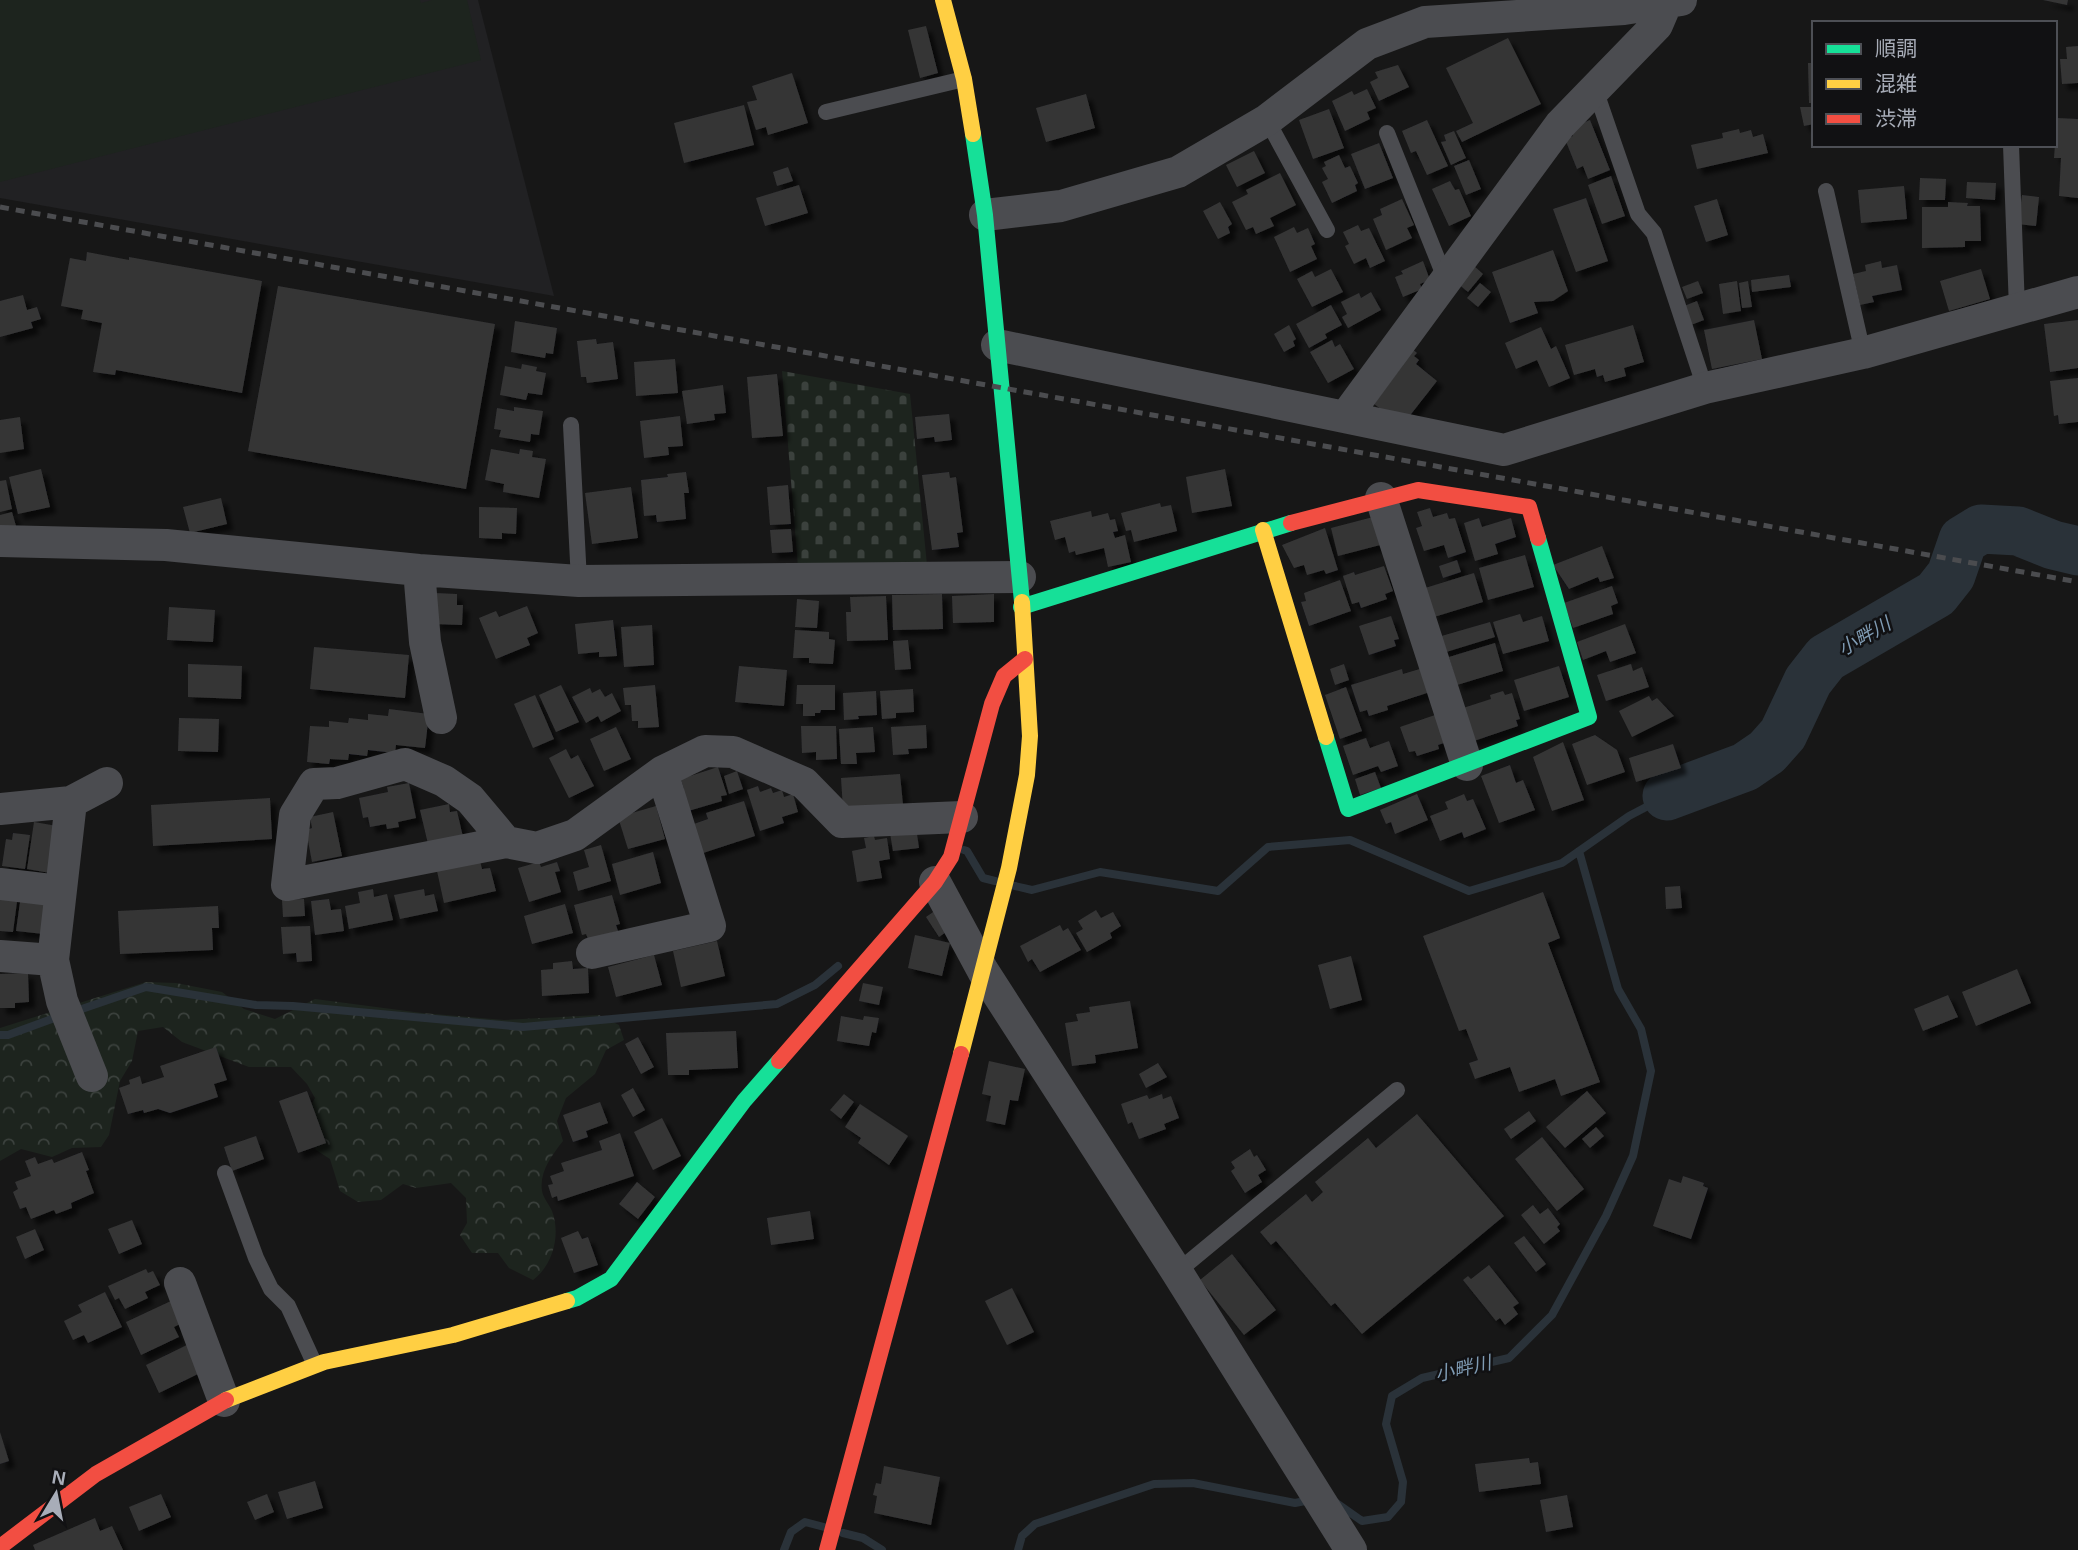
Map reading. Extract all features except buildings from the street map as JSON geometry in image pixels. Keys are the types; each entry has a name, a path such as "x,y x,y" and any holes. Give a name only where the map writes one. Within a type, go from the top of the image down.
{"street":[{"path":"827,1550 1009,868 1027,775 1030,736 1020,592 985,215 964,79 943,0"},
{"path":"985,215 1061,205 1178,172 1267,120 1367,44 1425,22 1674,2"},
{"path":"1346,416 1560,125 1657,24 1674,2"},
{"path":"997,345 1504,450 1705,388 1863,354 2078,292"},
{"path":"0,541 166,545 419,570 579,582 1020,592 1381,498 1418,491 1529,507 1589,718 1348,809 1263,530"},
{"path":"1381,498 1467,765"},
{"path":"419,570 425,642 441,718"},
{"path":"0,1547 96,1474 224,1401 315,1365 453,1335 577,1298 611,1279 744,1101 943,869 959,828 992,704 1004,676 1025,659"},
{"path":"506,842 470,799 444,781 405,764 337,783 314,784 295,816 287,885 506,842 537,848 575,835 662,772 705,751 733,752 804,783 842,822 959,828"},
{"path":"592,953 710,926 662,772"},
{"path":"0,809 71,802 107,783"},
{"path":"71,802 53,960 62,1001 92,1076"},
{"path":"943,869 983,971 1177,1272 1351,1550"},
{"path":"0,884 60,891"},
{"path":"0,956 53,960"},
{"path":"180,1283 224,1401"}],"lane":[{"path":"826,112 964,79"},
{"path":"1595,89 1638,214 1654,233 1705,388"},
{"path":"1267,120 1326,230"},
{"path":"1387,133 1445,278"},
{"path":"2011,147 2017,309"},
{"path":"1826,191 1863,354"},
{"path":"571,425 579,582"},
{"path":"1177,1272 1397,1090"},
{"path":"225,1172 256,1258 271,1289 288,1306 315,1365"}],"shaded area":[{"path":"0,0 478,0 554,296 0,198"}],"green space":[{"path":"0,0 420,0 421,3 432,0 467,0 481,60 0,182"},
{"path":"782,371 910,394 927,565 798,567"},
{"path":"146,982 176,983 222,992 244,1009 275,1019 315,999 504,1020 599,1015 619,1025 624,1040 606,1050 595,1074 566,1098 557,1121 563,1141 547,1164 542,1177 543,1194 552,1211 556,1230 553,1249 546,1266 533,1280 509,1268 498,1253 472,1253 460,1235 467,1223 466,1198 451,1183 416,1188 403,1184 381,1200 358,1202 340,1191 330,1159 316,1150 303,1120 315,1098 307,1084 291,1067 249,1067 182,1042 163,1027 138,1031 132,1061 120,1081 109,1135 101,1147 72,1148 52,1157 21,1149 0,1161 0,1028"}],"waterway":[{"name":"小畔川","path":"1667,796 1745,767 1767,752 1783,734 1808,681 1826,658 1936,594 1951,575 1963,540 1981,529 2018,531 2053,545 2078,551"},
{"path":"1015,886 1032,890 1100,872 1218,891 1268,847 1350,840 1469,891 1562,863 1629,816 1667,796"},
{"path":"964,850 983,878 995,881"},
{"name":"小畔川","path":"1335,1502 1362,1521 1388,1517 1401,1502 1403,1482 1386,1424 1392,1396 1422,1378 1509,1358 1552,1315 1606,1216 1633,1156 1651,1071 1641,1029 1618,989 1579,851"},
{"path":"73,1012 146,987 256,1005 523,1027 777,1004 815,985 838,966"},
{"path":"0,1035 8,1035 60,1016"},
{"name":"小畔川","path":"1018,1550 1022,1536 1035,1524 1154,1484 1193,1483 1295,1503 1310,1500"},
{"name":"小畔川","path":"784,1550 791,1532 805,1522 824,1527"},
{"name":"小畔川","path":"843,1533 863,1538 882,1550"}],"railway":[{"path":"0,207 2078,582"}],"traffic: fast":[{"path":"973,134 985,215 1022,602"},
{"path":"1021,607 1291,523"},
{"path":"1326,737 1348,809 1589,717 1538,538"},
{"path":"567,1301 611,1279 744,1101 779,1061"}],"traffic: slow":[{"path":"943,0 964,79 973,134"},
{"path":"1263,530 1326,737"},
{"path":"961,1054 1009,868 1027,775 1030,736 1022,602"},
{"path":"226,1400 324,1362 453,1335 567,1301"}],"traffic: jam":[{"path":"1291,523 1418,490 1529,507 1538,538"},
{"path":"779,1061 935,882 951,857 992,704 1004,676 1025,659"},
{"path":"827,1550 961,1054"},
{"path":"0,1547 96,1474 226,1400"}]}
